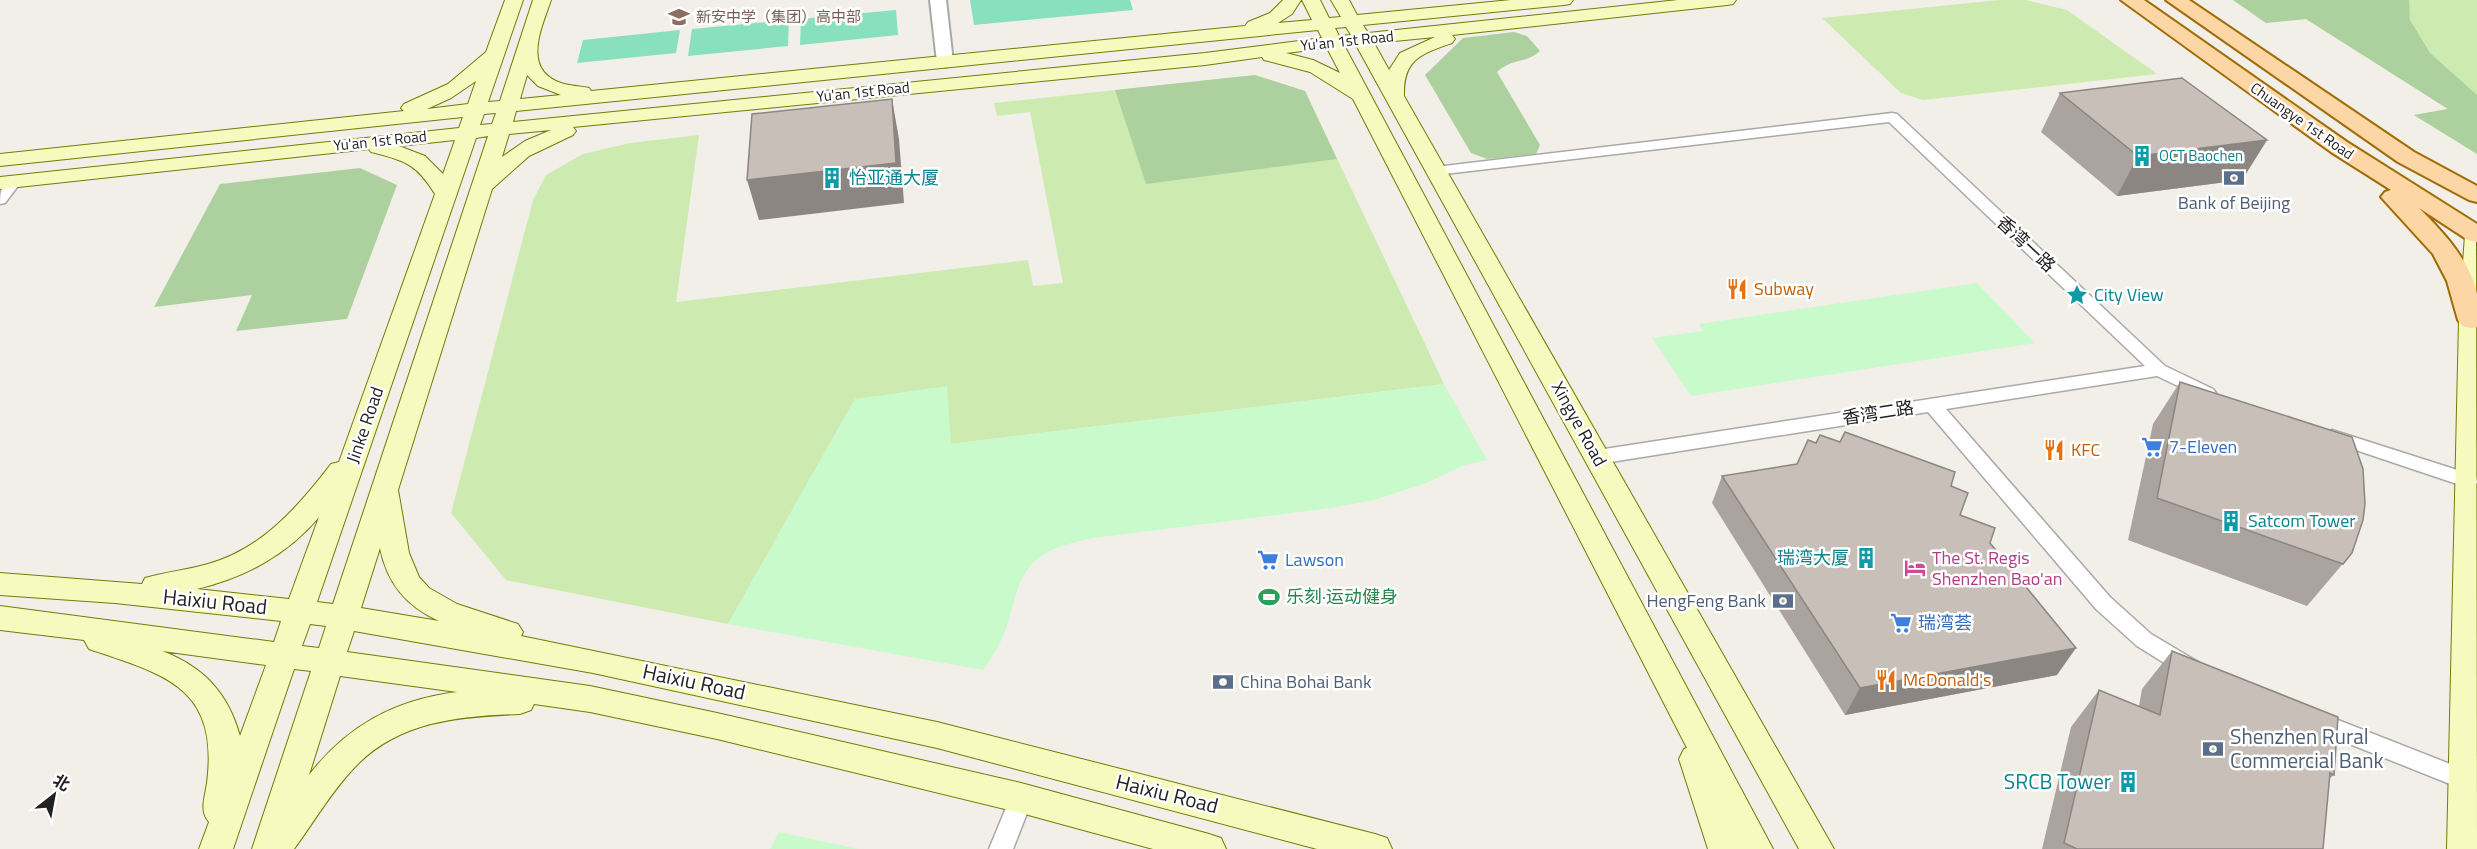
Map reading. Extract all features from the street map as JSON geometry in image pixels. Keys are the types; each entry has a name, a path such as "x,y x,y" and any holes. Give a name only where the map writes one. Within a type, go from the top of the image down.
{"main road":[{"name":"Jinke Road","path":"216,849 514,0"},
{"path":"269,849 542,0"},
{"path":"1198,37 1263,23 1284,12 1292,0"},
{"path":"1311,0 1756,849"},
{"name":"Yu'an 1st Road","path":"1495,17 1564,0"},
{"name":"Yu'an 1st Road","path":"503,117 632,115 1205,59 1329,33 1351,20 1495,17 1727,0"},
{"path":"2118,0 2151,14"},
{"name":"Chuangye 1st Road","path":"2131,0 2338,147 2477,229"},
{"path":"1377,1 1495,17"},
{"name":"Chuangye 1st Road","path":"2181,2 2406,157 2477,195"},
{"path":"1394,96 1395,73 1399,65 1413,53 1495,17"},
{"name":"Xingye Road","path":"1351,20 1816,842"},
{"name":"Yu'an 1st Road","path":"7,182 348,145 630,93 1198,37 1329,33"},
{"path":"526,49 534,74 541,81 553,87 581,92 630,93"},
{"path":"358,123 396,114 447,94 472,77 496,50"},
{"path":"1205,59 1248,55 1295,60 1335,76 1364,102"},
{"path":"480,192 508,161 533,144 566,131 632,115"},
{"name":"Yu'an 1st Road","path":"0,160 358,123 470,121"},
{"path":"348,145 384,148 415,157 429,167 445,194"},
{"path":"2338,147 2401,204 2441,246 2458,274 2471,320"},
{"path":"2406,157 2477,229 2471,320 2464,849"},
{"path":"115,592 191,581 234,568 253,559 307,516 358,446"},
{"path":"386,489 401,573 423,598 459,616 593,661"},
{"name":"Haixiu Road","path":"0,584 115,592 300,611 403,626 593,661 937,735 1375,849"},
{"name":"Haixiu Road","path":"0,618 284,655 590,699 717,726 1021,798 1209,849"},
{"path":"32,621 101,641 164,664 185,674 209,699 219,717 224,736 224,763 216,849"},
{"path":"274,849 345,757 369,736 386,726 442,706 590,699"},
{"path":"1683,712 1697,768 1725,849"}],"street":[{"path":"938,0 945,62"},
{"name":"香湾一路","path":"1436,171 1892,117 2159,370 2220,399"},
{"path":"0,200 7,182"},
{"name":"香湾二路","path":"1598,457 2159,370"},
{"path":"1932,405 2116,616 2144,640 2212,678"},
{"path":"2311,429 2469,481"},
{"path":"2301,714 2465,780"},
{"path":"1001,849 1021,798"}],"green space":[{"path":"970,0 1130,0 1133,10 974,25"},
{"path":"1999,0 2026,0 2067,10 2157,74 1923,100 1901,93 1822,18"},
{"path":"2233,0 2477,0 2477,154 2414,115 2448,109 2306,19 2266,23"},
{"path":"2233,0 2409,0 2410,20 2430,53 2477,95 2477,154 2414,115 2448,109 2306,19 2266,23"},
{"path":"896,10 898,35 800,45 801,19"},
{"path":"789,20 788,46 688,56 692,29"},
{"path":"680,30 676,53 577,63 583,40"},
{"path":"1514,32 1527,36 1540,51 1497,72 1540,145 1536,154 1487,159 1471,153 1425,75 1463,38"},
{"path":"1255,75 1305,91 1444,384 950,444 855,399 728,624 506,580 451,513 533,200 546,175 583,154 630,143 699,135 676,302 1028,260 1033,286 1063,283 1030,112 997,116 994,103"},
{"path":"1255,75 1305,91 1337,159 1146,184 1115,90"},
{"path":"360,168 397,185 347,319 236,331 252,295 154,307 220,184"},
{"path":"1977,283 2035,343 1691,396 1652,338 1703,331 1699,324"},
{"path":"1444,384 1487,460 1465,465 1426,483 1374,500 1331,508 1093,538 1060,547 1037,559 1026,572 1019,586 1003,637 983,670 728,624 855,399 947,386 951,444"},
{"path":"779,832 858,849 770,849"}],"building":[{"path":"2182,78 2267,140 2138,156 2060,93"},
{"path":"892,99 896,163 747,180 752,114"},
{"path":"2180,382 2352,437 2363,469 2365,504 2363,520 2352,553 2343,564 2157,498"},
{"name":"瑞湾荟","path":"1845,432 1955,472 1951,486 1968,493 1960,515 1995,528 1990,543 2076,648 1860,688 1722,476 1797,464 1808,440 1816,443 1820,435 1840,442"},
{"path":"2172,651 2338,717 2334,775 2330,773 2323,849 2077,849 2064,843 2099,690 2160,715"}],"place":[{"name":"新安中学（集团）高中部","path":"679,17"},
{"name":"OCT Baochen","path":"2142,156"},
{"name":"怡亚通大厦","path":"832,178"},
{"name":"Bank of Beijing","path":"2234,178"},
{"name":"Subway","path":"1737,289"},
{"name":"City View","path":"2077,295"},
{"name":"7-Eleven","path":"2152,447"},
{"name":"KFC","path":"2054,450"},
{"name":"Satcom Tower","path":"2231,521"},
{"name":"瑞湾大厦","path":"1866,558"},
{"name":"Lawson","path":"1268,560"},
{"name":"The St. Regis Shenzhen Bao'an","path":"1915,568"},
{"name":"乐刻·运动健身","path":"1269,597"},
{"name":"HengFeng Bank","path":"1783,601"},
{"name":"瑞湾荟","path":"1901,623"},
{"name":"McDonald's","path":"1886,680"},
{"name":"China Bohai Bank","path":"1223,682"},
{"name":"Shenzhen Rural Commercial Bank","path":"2213,749"},
{"name":"SRCB Tower","path":"2128,782"}]}
